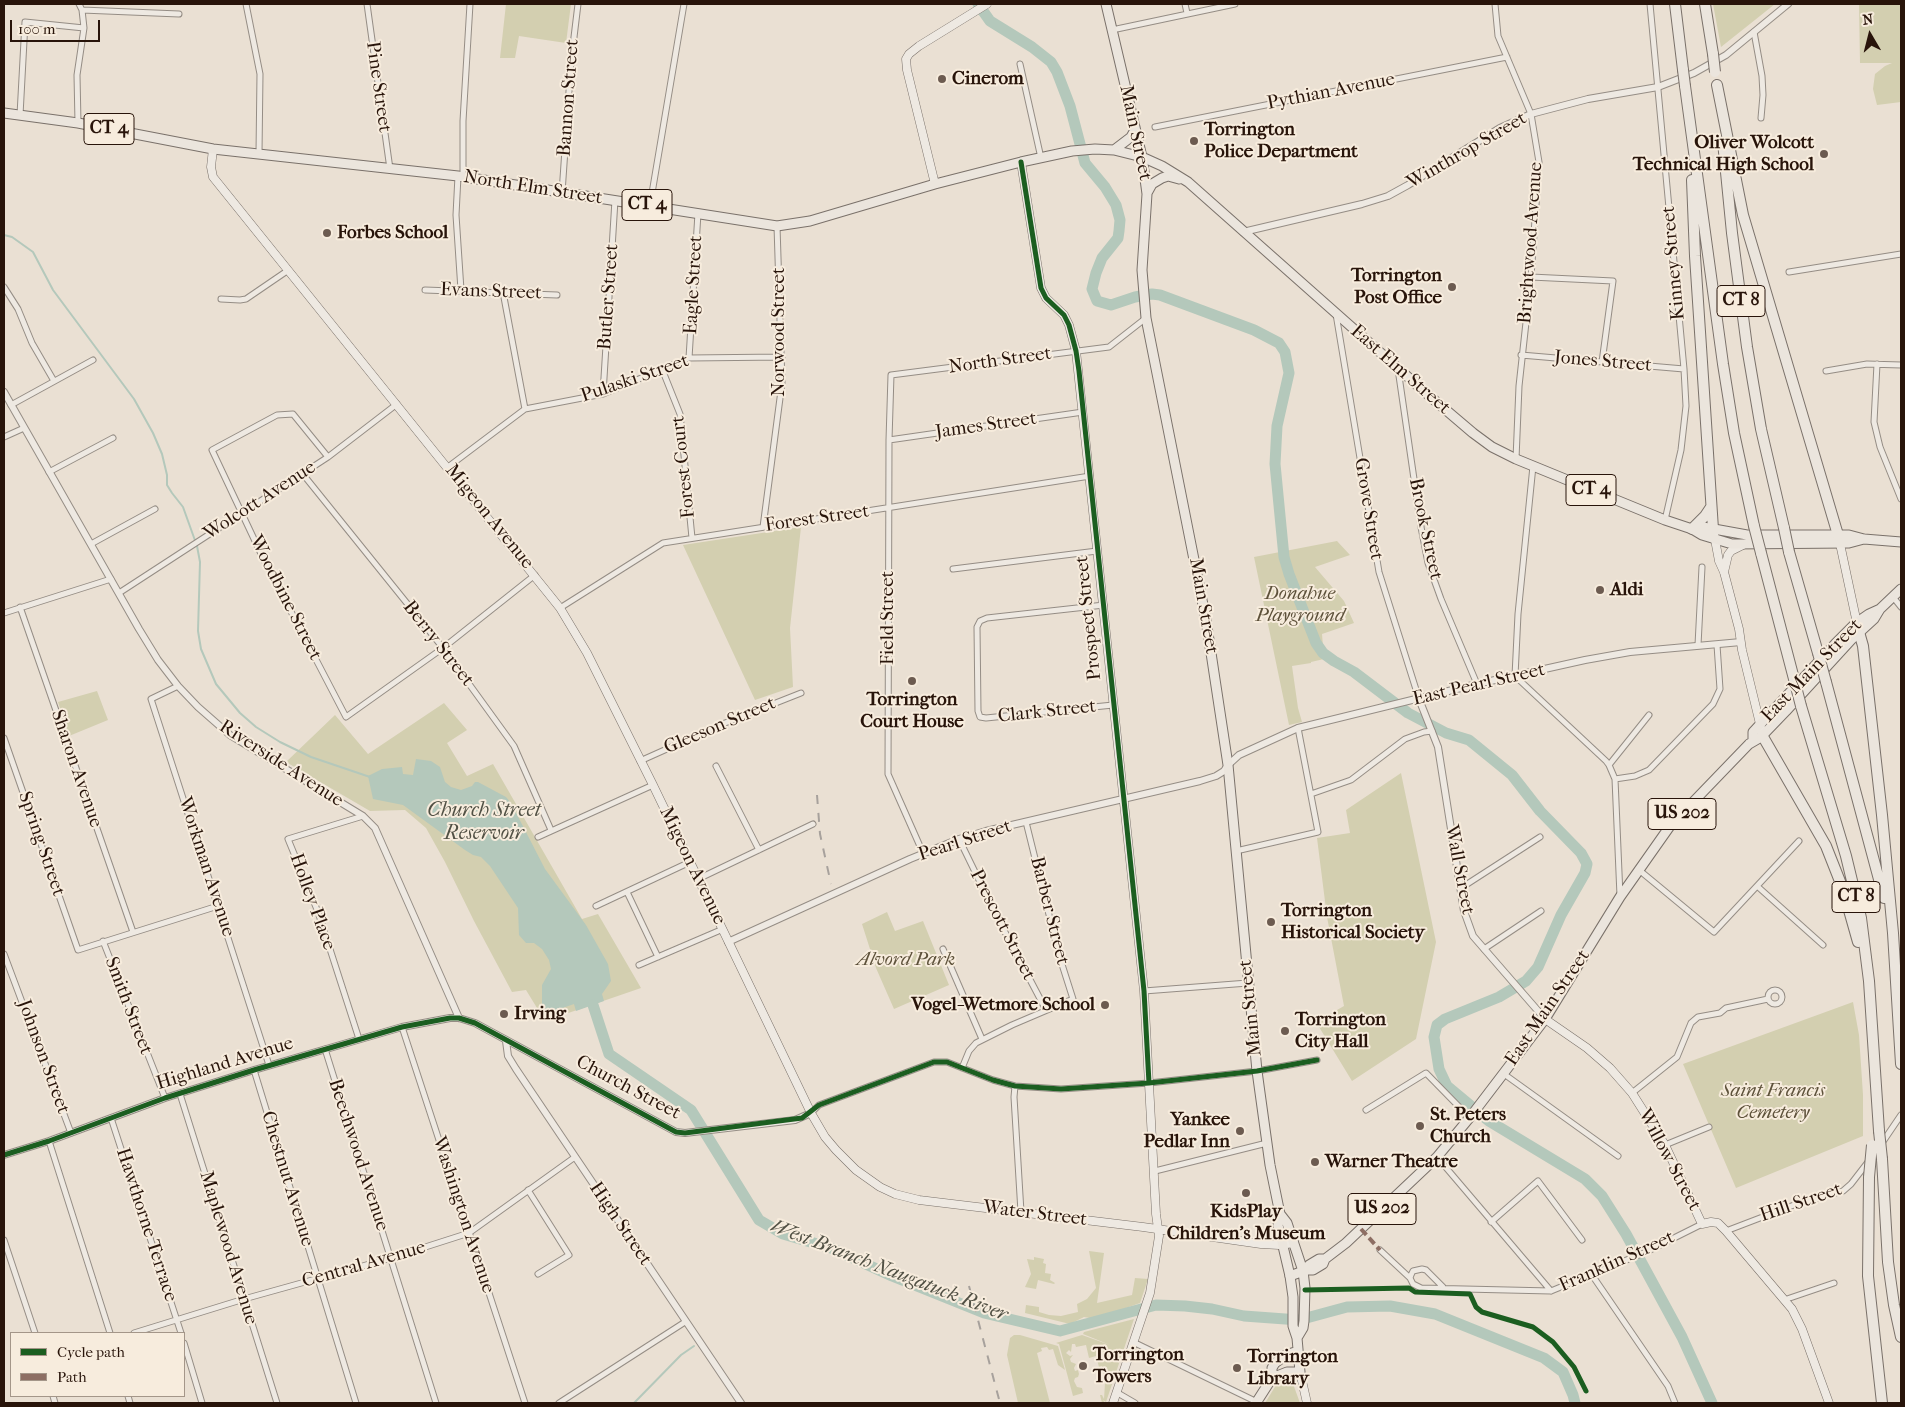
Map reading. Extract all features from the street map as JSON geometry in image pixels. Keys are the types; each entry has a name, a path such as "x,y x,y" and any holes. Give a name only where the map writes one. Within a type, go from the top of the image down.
{"highway":[{"name":"CT 8","path":"1675,4 1690,127 1732,423 1761,553 1801,706 1861,918 1869,981 1888,1262 1901,1337"},
{"name":"CT 8","path":"1705,4 1717,85 1732,233 1760,429 1789,552 1893,933 1901,1064"},
{"path":"1717,85 1744,216 1839,539"},
{"path":"1690,127 1695,256 1714,534"},
{"path":"1692,529 1711,507"},
{"path":"1858,627 1863,646 1893,933"},
{"path":"1762,735 1826,846 1843,889 1869,981"},
{"path":"1876,1095 1869,1177 1868,1276 1882,1403"}],"main road":[{"path":"935,184 906,66 907,57 918,46 987,4"},
{"name":"Main Street","path":"1106,4 1142,157 1147,194 1142,270 1146,318 1206,620 1228,764 1257,1071 1267,1143 1280,1214 1278,1225 1293,1295 1292,1324 1298,1338"},
{"name":"CT 4","path":"4,113 78,123 213,149"},
{"path":"1114,150 1131,138 1135,130"},
{"name":"North Elm Street","path":"213,149 460,177 778,226 810,221 935,184 1072,151 1114,150 1142,157"},
{"name":"Migeon Avenue","path":"213,149 211,167 213,177 287,271 536,575 560,608 587,653 811,1113"},
{"name":"East Elm Street","path":"1142,157 1162,166 1188,182 1472,433 1492,447 1516,459 1665,520 1692,529 1702,535 1839,539"},
{"name":"Prospect Street","path":"1021,162 1041,288 1046,298 1064,315 1076,350 1144,991 1158,1230 1156,1261 1150,1293 1142,1320 1113,1403"},
{"path":"1147,194 1152,184 1168,176 1188,182"},
{"path":"1714,534 1719,560 1739,629 1762,735"},
{"name":"East Elm Street","path":"1714,534 1732,544 1839,539 1849,535 1864,539 1901,542"},
{"path":"1839,539 1858,627"},
{"path":"1724,572 1728,555 1744,544"},
{"name":"East Main Street","path":"1753,740 1753,732 1760,724 1858,627 1874,619 1880,609 1901,589"},
{"name":"East Main Street","path":"1290,1276 1305,1273 1324,1263 1325,1259 1347,1242 1437,1157 1471,1117 1545,1019 1620,897 1670,826 1753,740 1762,735 1858,627"},
{"name":"Willow Street","path":"1545,1019 1587,1048 1610,1068 1632,1093 1665,1145 1702,1224"},
{"name":"Water Street","path":"811,1113 825,1137 856,1170 888,1191 919,1200 1252,1243 1283,1245 1294,1243"},
{"name":"Main Street","path":"1280,1214 1286,1222 1305,1273 1304,1324 1298,1338"},
{"path":"1702,1224 1718,1223 1792,1309 1802,1329 1829,1403"},
{"path":"1298,1338 1300,1372 1307,1403"},
{"path":"1256,1403 1272,1378 1272,1368 1275,1363 1286,1355 1298,1351"},
{"path":"1272,1378 1288,1372 1300,1372"}],"street":[{"path":"246,4 260,74 259,153"},
{"name":"Pine Street","path":"367,4 390,170"},
{"path":"461,290 456,215 470,4"},
{"name":"Bannon Street","path":"562,193 571,62 578,4"},
{"path":"650,205 684,4"},
{"path":"1185,4 1187,14"},
{"path":"1112,30 1235,4"},
{"name":"Brightwood Avenue","path":"1495,4 1498,36 1531,114 1539,162 1531,277 1521,355 1516,459"},
{"name":"Kinney Street","path":"1650,4 1686,406 1683,438 1665,520"},
{"name":"Winthrop Street","path":"1243,232 1388,196 1500,128 1531,114 1588,100 1658,87 1694,73 1726,55 1788,4"},
{"path":"78,123 78,75 84,28 81,7 179,14"},
{"path":"20,115 25,22 84,28"},
{"path":"1754,32 1762,76 1761,118"},
{"name":"Pythian Avenue","path":"1155,127 1507,57"},
{"path":"1020,64 1041,158"},
{"name":"Butler Street","path":"603,394 615,200"},
{"name":"Eagle Street","path":"689,358 698,213"},
{"name":"Norwood Street","path":"763,527 782,382 778,226"},
{"path":"1789,272 1901,254"},
{"path":"221,299 246,299 287,271"},
{"path":"1531,277 1613,281 1602,362"},
{"path":"4,287 18,309 32,343 54,381"},
{"name":"Evans Street","path":"425,290 557,295"},
{"path":"503,292 525,409"},
{"name":"Grove Street","path":"1336,314 1379,572 1419,699"},
{"name":"North Street","path":"891,375 1109,347 1146,318"},
{"name":"Jones Street","path":"1521,355 1684,370"},
{"name":"Pulaski Street","path":"448,467 525,409 603,394 689,358 782,357"},
{"path":"11,404 93,360"},
{"path":"1826,371 1867,364 1901,364"},
{"path":"1877,364 1874,422 1880,447 1901,499"},
{"name":"Brook Street","path":"1398,368 1428,563 1477,684"},
{"name":"Forest Court","path":"662,369 680,414 692,538"},
{"name":"Field Street","path":"891,375 888,509 888,774 923,853"},
{"name":"Riverside Avenue","path":"4,392 158,660 178,686 198,707 230,735 363,816 375,828 459,1018"},
{"name":"Wolcott Avenue","path":"120,592 328,457 397,404"},
{"name":"James Street","path":"889,440 1083,412"},
{"name":"Woodbine Street","path":"328,457 293,414 277,415 212,450 263,558 346,717 442,648"},
{"path":"4,437 24,428"},
{"path":"49,472 113,438"},
{"path":"1533,466 1520,597 1515,676 1609,765 1615,779 1620,897"},
{"name":"Berry Street","path":"302,473 442,648 514,746 551,830"},
{"name":"Forest Street","path":"560,608 650,549 663,543 1090,476"},
{"path":"1896,490 1901,485"},
{"path":"91,544 155,509"},
{"path":"953,570 1097,551"},
{"path":"1698,645 1702,567"},
{"path":"442,648 536,575"},
{"path":"4,613 112,579"},
{"path":"1893,596 1901,607"},
{"name":"Clark Street","path":"1104,605 987,618 980,621 978,627 978,711 980,716 986,718 1113,704"},
{"name":"Sharon Avenue","path":"20,607 133,932"},
{"name":"East Pearl Street","path":"1228,764 1239,755 1298,728 1477,684 1630,652 1741,642"},
{"path":"1615,779 1635,776 1649,770 1713,704 1720,689 1717,645"},
{"name":"Workman Avenue","path":"178,686 150,699 269,1065"},
{"name":"Gleeson Street","path":"640,760 724,723 801,693"},
{"name":"Wall Street","path":"1419,699 1438,747 1464,911 1474,936 1484,950 1545,1019"},
{"path":"1609,765 1650,715"},
{"path":"1236,851 1318,832 1298,728"},
{"path":"1311,794 1352,780 1405,739 1432,731"},
{"name":"Spring Street","path":"4,738 78,950 103,941"},
{"name":"Pearl Street","path":"728,942 923,853 959,839 1200,781 1213,776 1215,772 1228,764"},
{"path":"716,766 759,850"},
{"path":"538,837 652,785"},
{"name":"Holley Place","path":"359,1039 318,912 288,839 363,816"},
{"name":"Barber Street","path":"1026,822 1059,955 1073,999 1046,1010"},
{"path":"698,879 813,824"},
{"path":"1460,888 1540,837"},
{"name":"Prescott Street","path":"959,839 997,917 1046,1010"},
{"path":"1639,870 1714,932 1799,840"},
{"path":"596,906 690,862"},
{"path":"1757,886 1823,945"},
{"path":"627,892 658,957"},
{"path":"103,941 218,906"},
{"path":"1484,950 1541,911"},
{"path":"639,965 722,928"},
{"name":"Smith Street","path":"103,941 165,1098"},
{"path":"943,949 982,1040"},
{"name":"Johnson Street","path":"4,954 71,1133"},
{"path":"1144,991 1248,982"},
{"path":"1632,1093 1677,1057 1691,1023 1698,1017 1720,1013 1726,1008 1768,998"},
{"path":"962,1068 972,1046 1046,1010"},
{"name":"Highland Avenue","path":"4,1155 49,1141 165,1098 269,1065 402,1027 439,1019 459,1018"},
{"name":"Church Street","path":"459,1018 475,1023 676,1132 684,1133 795,1120 811,1113 819,1105 934,1062 947,1062 993,1080 1015,1086 1061,1089 1257,1071 1317,1060"},
{"name":"Washington Avenue","path":"402,1027 525,1403"},
{"name":"High Street","path":"506,1041 508,1056 516,1069 741,1403"},
{"name":"Beechwood Avenue","path":"325,1049 436,1403"},
{"name":"Chestnut Avenue","path":"254,1070 356,1403"},
{"path":"1366,1110 1426,1073 1471,1117"},
{"path":"1504,1074 1618,1156"},
{"path":"1015,1086 1014,1097 1021,1212"},
{"name":"Maplewood Avenue","path":"180,1094 277,1403"},
{"name":"Hill Street","path":"1726,1231 1778,1210 1843,1191 1860,1173 1901,1115"},
{"name":"Hawthorne Terrace","path":"111,1118 181,1332"},
{"path":"1665,1145 1708,1127"},
{"path":"49,1141 110,1332"},
{"path":"1155,1171 1267,1143"},
{"name":"Central Avenue","path":"137,1332 244,1299 391,1258 469,1233 575,1157"},
{"path":"1437,1157 1551,1291"},
{"path":"1491,1222 1538,1181 1582,1240"},
{"path":"528,1190 570,1254 538,1274"},
{"name":"Franklin Street","path":"1410,1278 1416,1287 1551,1291 1646,1252 1702,1224"},
{"path":"4,1240 35,1332"},
{"path":"1380,1250 1410,1278 1413,1271 1422,1268 1442,1287"},
{"path":"1592,1275 1668,1386 1674,1403"},
{"path":"1784,1300 1834,1283"},
{"path":"559,1403 685,1322"},
{"path":"1134,1342 1256,1403"},
{"path":"185,1346 202,1403"},
{"path":"1116,1392 1136,1403"}],"green space":[{"path":"506,4 571,4 566,43 519,36 515,58 500,58"},
{"path":"1713,4 1775,4 1721,47"},
{"path":"1859,4 1901,4 1901,102 1877,105 1873,89 1875,74 1892,63 1860,63"},
{"path":"801,527 790,628 793,687 755,700 683,545"},
{"name":"Donahue Playground","path":"1337,541 1350,555 1315,567 1344,601 1354,623 1322,634 1324,659 1292,666 1302,722 1289,725 1254,557"},
{"path":"97,691 108,720 69,736 58,702"},
{"path":"444,703 467,730 447,743 467,776 493,764 582,919 598,914 641,988 545,1021 526,990 512,992 426,828 405,810 370,811 286,762 335,715 368,754"},
{"path":"1401,773 1436,942 1416,1039 1352,1081 1316,1022 1344,1006 1327,917 1317,838 1350,833 1346,810"},
{"name":"Alvord Park","path":"887,912 895,931 923,921 949,985 894,1009 876,968 862,924"},
{"name":"Saint Francis Cemetery","path":"1853,1002 1859,1035 1863,1095 1863,1136 1736,1188 1683,1064"},
{"path":"1089,1251 1104,1253 1097,1303 1132,1295 1135,1278 1148,1279 1140,1303 1095,1319 1084,1317 1070,1324 1025,1313 1026,1305 1039,1307 1039,1312 1049,1315 1061,1316 1078,1312 1077,1304 1087,1299 1096,1288"},
{"path":"1034,1257 1044,1259 1043,1263 1046,1264 1045,1273 1051,1274 1050,1280 1054,1284 1038,1280 1036,1289 1025,1287 1031,1274 1027,1259 1034,1260"},
{"path":"1134,1319 1106,1402 1103,1400 1105,1403 1102,1403 1100,1395 1104,1399 1105,1383 1102,1366 1099,1367 1096,1356 1089,1358 1086,1345 1076,1347 1075,1344 1072,1344 1071,1352 1069,1350 1066,1353 1070,1356 1073,1355 1070,1359 1071,1362 1076,1364 1074,1368 1075,1371 1078,1370 1079,1374 1074,1381 1077,1387 1082,1388 1083,1393 1073,1396 1059,1344 1056,1343 1082,1335 1110,1345 1083,1334 1084,1332"},
{"path":"1014,1335 1058,1346 1065,1370 1058,1365 1053,1349 1041,1348 1042,1351 1037,1353 1050,1403 1018,1403 1007,1355 1010,1338"},
{"path":"1282,1379 1292,1381 1300,1403 1265,1403 1278,1382"}],"water":[{"name":"Church Street Reservoir","path":"416,759 431,761 440,767 445,782 451,787 461,790 478,782 506,797 511,803 545,869 586,925 608,964 611,981 602,994 604,1001 576,1011 574,1004 551,1012 544,1010 542,985 551,969 549,960 542,949 534,943 526,943 519,935 518,908 490,866 481,857 465,850 403,805 373,799 368,776 382,769 402,767 403,774 413,775"}],"waterway":[{"path":"978,4 990,21 1032,47 1051,62 1057,72 1070,106 1085,163 1105,187 1116,205 1120,220 1118,238 1102,258 1096,273 1092,289 1097,301 1111,305 1135,297 1152,294 1160,295 1254,330 1279,343 1285,352 1289,373 1277,426 1275,464 1284,557 1316,643 1323,653 1354,672 1408,713 1446,733 1469,740 1512,775 1540,811 1581,853 1587,864 1585,873 1561,915 1538,967 1526,981 1499,997 1445,1019 1437,1025 1434,1037 1439,1069 1447,1086 1489,1121 1585,1179 1602,1196 1626,1234 1682,1337 1712,1403"},
{"name":"West Branch Naugatuck River","path":"4,235 12,237 33,252 53,290 134,399 153,433 162,454 167,475 167,485 183,507 197,546 200,562 198,631 201,649 216,684 240,713 256,727 280,742 311,757 370,777"},
{"name":"West Branch Naugatuck River","path":"593,1005 609,1054 691,1110 759,1220 783,1234 831,1248 892,1276 984,1313 1060,1331 1156,1305 1185,1306 1212,1309 1244,1316 1299,1320 1347,1307 1390,1306 1435,1314 1544,1358 1563,1372 1575,1403"},
{"path":"634,1403 681,1355 694,1346"}],"railway":[{"path":"817,795 820,834 831,884"},
{"path":"969,1286 1000,1403"}],"marked path":[{"path":"1361,1229 1380,1250"}],"cycle path":[{"path":"1021,162 1041,288 1046,298 1064,315 1069,325 1079,371 1144,991 1149,1083"},
{"path":"4,1155 49,1141 165,1098 254,1070 402,1027 450,1018 459,1018 475,1023 676,1132 685,1133 802,1118 819,1105 934,1062 947,1062 993,1080 1015,1086 1061,1089 1149,1083 1257,1071 1317,1060"},
{"path":"1305,1290 1409,1288 1415,1292 1470,1294 1476,1307 1482,1312 1533,1327 1553,1342 1574,1367 1586,1391"}],"place":[{"name":"Cinerom","path":"942,79"},
{"name":"Torrington Police Department","path":"1194,141"},
{"name":"Oliver Wolcott Technical High School","path":"1824,154"},
{"name":"Forbes School","path":"327,233"},
{"name":"Torrington Post Office","path":"1452,287"},
{"name":"Aldi","path":"1600,590"},
{"name":"Torrington Court House","path":"912,681"},
{"name":"Torrington Historical Society","path":"1271,922"},
{"name":"Vogel-Wetmore School","path":"1105,1005"},
{"name":"Irving","path":"504,1014"},
{"name":"Torrington City Hall","path":"1285,1031"},
{"name":"St. Peters Church","path":"1420,1126"},
{"name":"Yankee Pedlar Inn","path":"1240,1131"},
{"name":"Warner Theatre","path":"1315,1162"},
{"name":"KidsPlay Children's Museum","path":"1246,1193"},
{"name":"Torrington Towers","path":"1083,1366"},
{"name":"Torrington Library","path":"1237,1368"}]}
